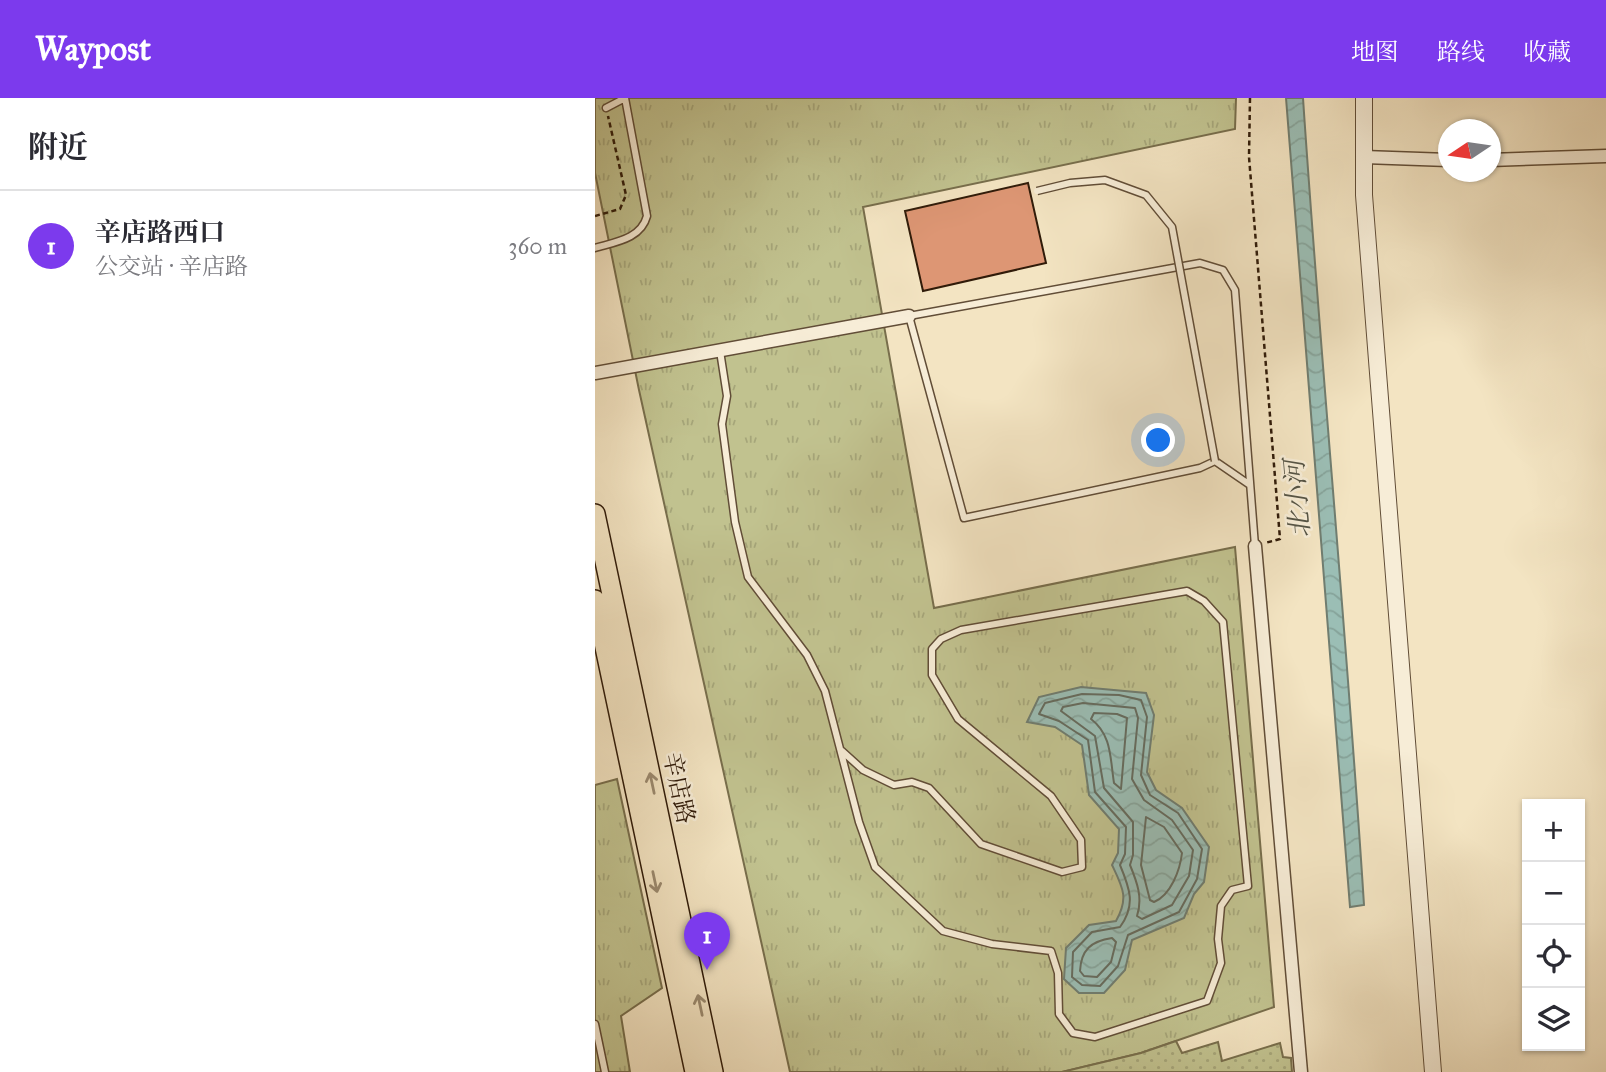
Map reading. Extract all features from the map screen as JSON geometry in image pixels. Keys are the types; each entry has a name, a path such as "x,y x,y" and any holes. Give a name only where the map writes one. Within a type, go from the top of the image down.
{"main road":[{"name":"辛店路","path":"595,514 713,1072"},
{"name":"辛店路","path":"595,600 695,1072"}],"street":[{"path":"1364,98 1365,209 1433,1072"},
{"path":"1501,160 1606,156"},
{"path":"1364,157 1438,160"},
{"path":"595,373 909,316"},
{"path":"1255,546 1301,1072"}],"lane":[{"path":"595,248 633,236 645,224 647,216 625,98 606,108"},
{"path":"1037,191 1070,183 1105,180 1146,195 1172,227 1215,461 1250,485"},
{"path":"1215,461 1200,468 964,518 909,316 1200,263 1223,270 1235,290 1255,546"},
{"path":"720,350 727,396 724,436 735,522 748,577 807,654 825,691 859,822 875,866 943,931 992,944 1051,951 1058,973 1059,1014 1073,1033 1095,1037 1207,1002 1221,963 1218,939 1221,906 1232,890 1248,886 1223,622 1204,601 1187,591 961,630 941,639 932,649 932,675 958,719 1051,796 1081,840 1083,867 1062,872 981,844 929,788 912,782 894,785 863,770 842,751"},
{"path":"595,1024 605,1072"}],"path":[{"path":"1250,98 1249,157 1280,539 1255,546"},
{"path":"595,216 620,209 626,195 606,108"}],"green space":[{"path":"595,98 1236,98 1235,129 863,207 934,608 1235,547 1274,1007 1141,1053 1062,1072 790,1072 639,390 595,173"},
{"path":"617,779 662,988 621,1016 630,1072 595,1072 595,785"},
{"path":"1176,1041 1182,1053 1218,1042 1222,1061 1280,1043 1283,1057 1291,1058 1292,1072 1062,1072 1141,1053"}],"water":[{"name":"北小河","path":"1286,98 1303,98 1364,905 1350,907"},
{"path":"1081,687 1146,693 1154,715 1147,772 1156,790 1182,808 1209,847 1204,882 1194,894 1184,918 1132,940 1125,970 1104,993 1079,993 1064,979 1066,948 1089,925 1116,921 1120,913 1123,893 1112,865 1118,853 1119,829 1089,795 1082,745 1055,727 1027,722 1039,697"}],"building":[{"path":"1028,183 1046,263 923,291 905,211"}],"place":[{"name":"辛店路西口","path":"707,970"}]}
